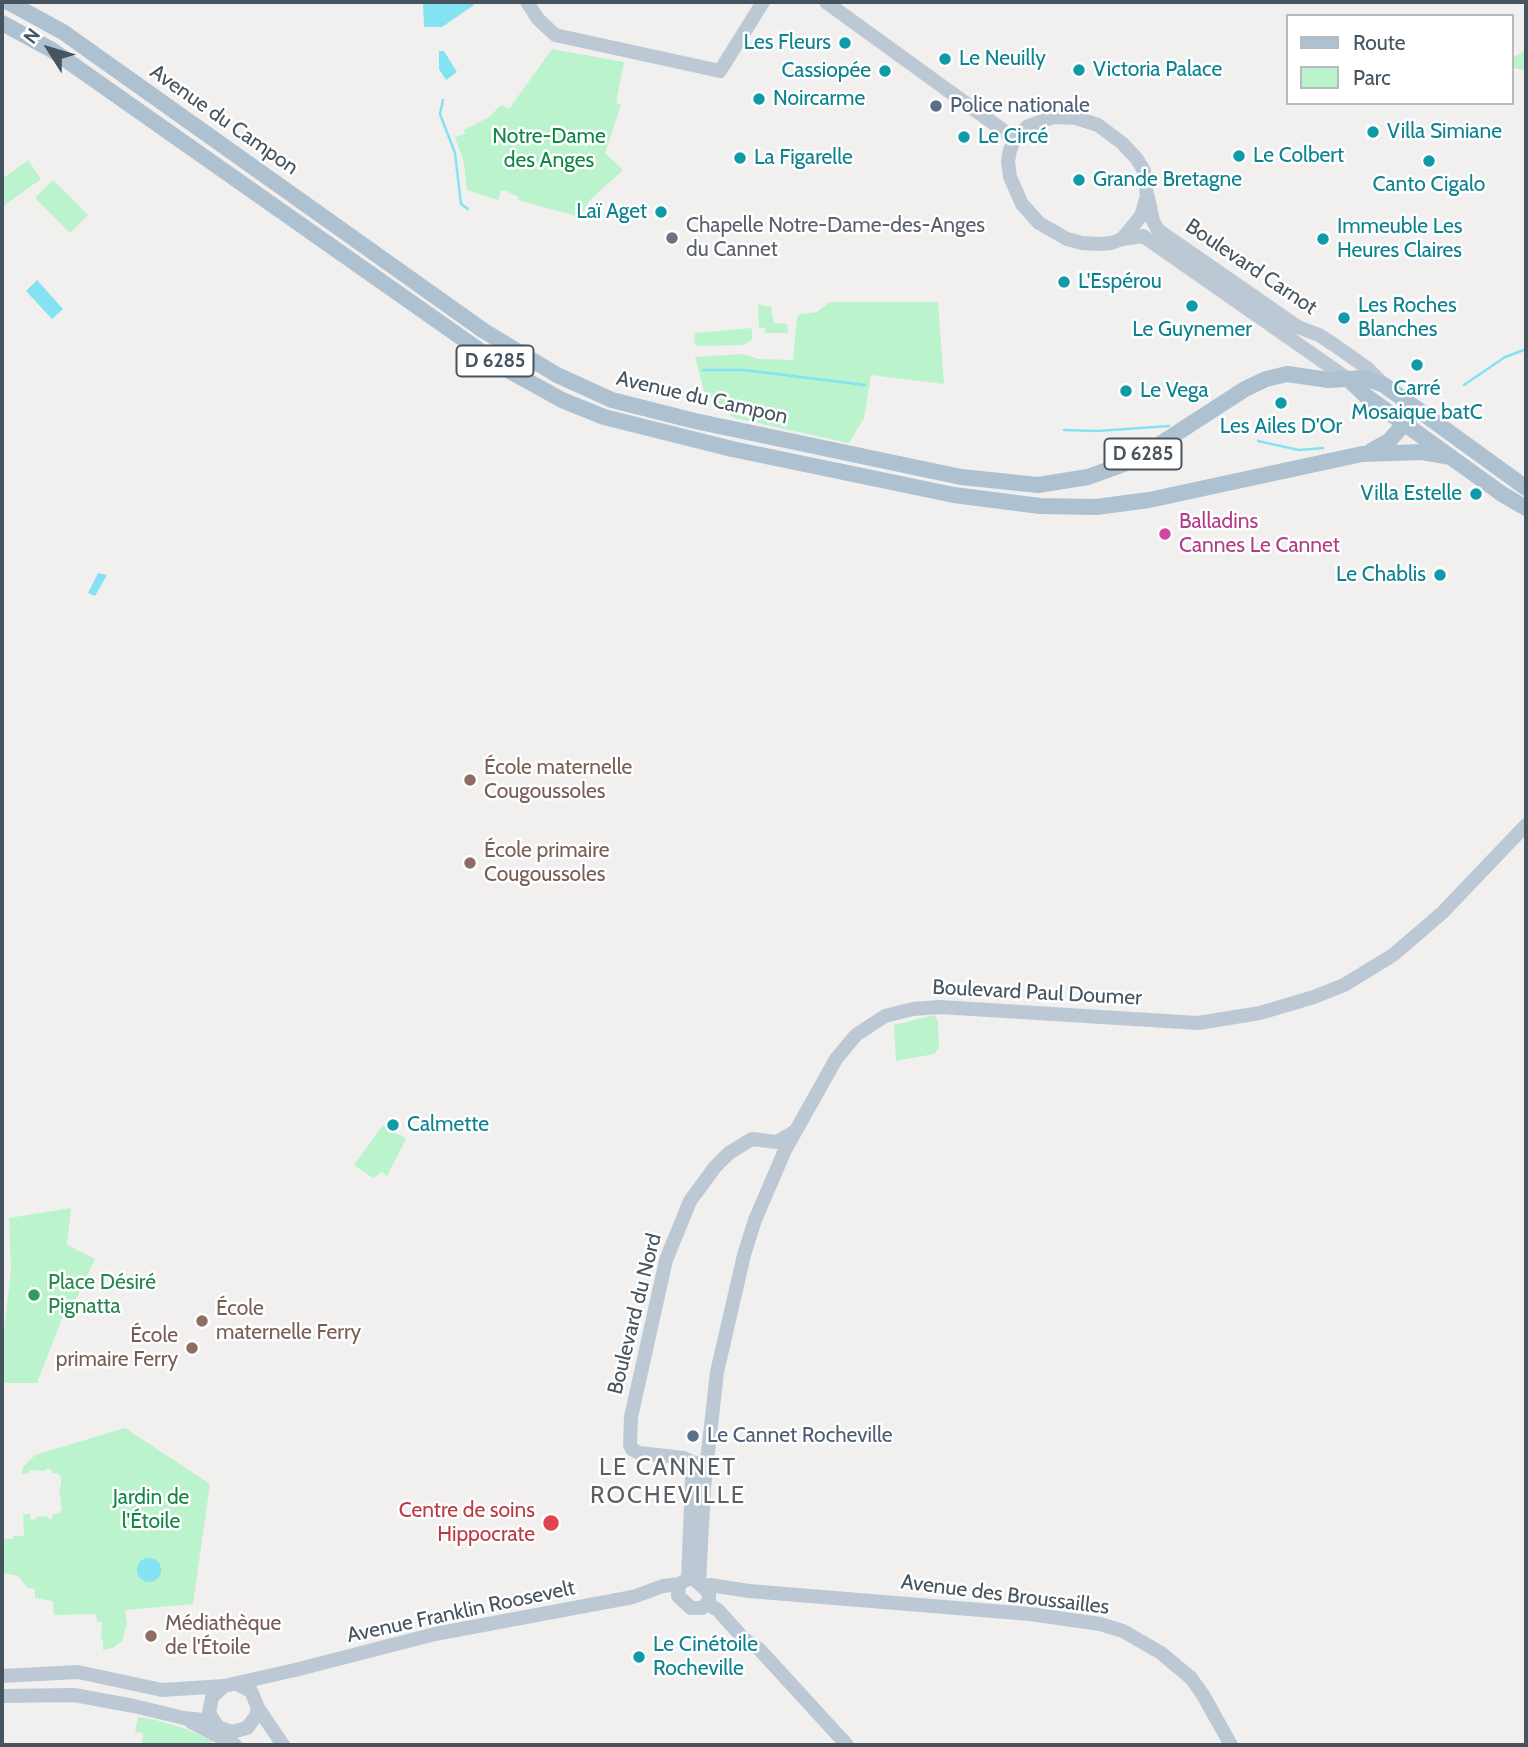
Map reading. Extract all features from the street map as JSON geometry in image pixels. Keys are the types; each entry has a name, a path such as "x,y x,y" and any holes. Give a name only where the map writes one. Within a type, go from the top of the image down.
{"main road":[{"name":"Avenue du Campon","path":"8,2 63,32 507,346 582,388 644,409 961,477 1038,485 1073,481 1124,464 1245,389 1266,379 1287,374 1329,380 1348,379"},
{"name":"Avenue du Campon","path":"2,23 52,50 506,369 562,401 604,417 732,449 954,495 1050,507 1096,507 1149,500 1362,454 1422,452 1451,457"},
{"name":"Boulevard Carnot","path":"1348,379 1369,379 1384,385 1526,488"},
{"name":"Boulevard Carnot","path":"1348,379 1366,396 1526,508"},
{"name":"Avenue du Campon","path":"1362,454 1384,444 1406,424 1417,407"}],"street":[{"path":"527,2 538,19 555,35 720,71 763,2"},
{"path":"826,2 1014,139"},
{"path":"1054,117 1076,118 1098,125 1122,143 1137,159 1144,171 1147,196 1138,222 1122,239 1111,243 1082,243 1067,239 1039,223 1022,204 1010,177 1007,161 1014,139 1035,121 1054,117"},
{"name":"Boulevard Carnot","path":"1147,196 1158,230 1298,327 1333,344 1367,368 1384,385"},
{"name":"Boulevard Carnot","path":"1122,239 1143,236 1348,379"},
{"name":"Boulevard Paul Doumer","path":"695,1590 706,1461 717,1372 728,1315 755,1220 775,1171 794,1132 844,1047 870,1024 899,1012 952,1006 1212,1023 1260,1013 1336,989 1372,970 1416,937 1526,825"},
{"name":"Boulevard du Nord","path":"677,1457 639,1453 632,1449 630,1426 666,1260 699,1187 729,1153 752,1139 772,1142 782,1140 794,1132"},
{"path":"772,1142 776,1154 775,1171"},
{"path":"677,1457 697,1464 706,1461"},
{"path":"677,1457 690,1470 692,1479 695,1590 718,1610 743,1638 759,1649 847,1745"},
{"name":"Avenue des Broussailles","path":"695,1590 710,1585 1030,1614 1100,1624 1123,1631 1161,1653 1191,1678 1231,1745"},
{"name":"Avenue Franklin Roosevelt","path":"2,1676 78,1672 162,1690 231,1685 435,1634 651,1592 663,1586 695,1590"},
{"path":"233,1739 247,1728 256,1716 257,1703 280,1674"},
{"path":"20,1675 20,1696"},
{"path":"243,1745 218,1727 209,1713 212,1697 231,1685 251,1691 284,1745"},
{"path":"2,1696 74,1695 184,1718 213,1721"},
{"path":"184,1718 233,1739"}],"green space":[{"name":"Notre-Dame des Anges","path":"552,49 624,62 616,103 621,105 605,153 623,170 590,200 580,217 518,200 519,197 506,191 501,191 498,200 467,190 464,163 455,137 465,134 464,130 489,117 501,105 509,109"},
{"path":"1526,50 1526,70 1514,68 1514,57"},
{"path":"28,160 41,179 2,207 2,179"},
{"path":"53,180 88,215 70,233 35,198"},
{"path":"830,302 938,302 944,384 871,375 864,418 849,443 734,418 704,391 695,357 743,354 759,359 793,360 797,318 800,314 817,312"},
{"path":"758,304 771,307 774,323 787,324 788,333 765,333 765,328 759,328"},
{"path":"752,328 752,340 743,345 695,344 694,333"},
{"path":"934,1015 938,1021 939,1048 934,1054 896,1061 894,1025"},
{"path":"383,1125 406,1139 387,1176 382,1172 373,1178 354,1165"},
{"name":"Place Désiré Pignatta","path":"71,1208 67,1245 95,1259 75,1302 66,1308 37,1383 2,1383 2,1348 11,1270 9,1218"},
{"name":"Jardin de l'Étoile","path":"125,1428 210,1484 193,1604 125,1610 127,1623 122,1641 113,1648 103,1650 102,1622 97,1622 96,1614 54,1615 53,1601 35,1598 35,1589 28,1588 18,1576 3,1573 2,1536 4,1539 13,1539 13,1536 24,1536 23,1514 30,1514 31,1520 48,1516 48,1519 52,1519 53,1514 62,1509 59,1487 61,1478 58,1473 46,1469 29,1470 29,1473 22,1474 23,1467 35,1455"},
{"path":"138,1717 186,1729 212,1741 212,1745 142,1745 143,1733 135,1732"}],"water":[{"path":"423,2 472,2 474,5 442,27 424,27"},
{"path":"439,51 444,51 457,72 446,80 439,69"},
{"path":"37,280 63,309 52,319 26,291"},
{"path":"98,573 107,575 95,596 88,593"},
{"path":"149,1558 160,1565 161,1570 154,1581 149,1582 138,1575 137,1570 144,1559"}],"waterway":[{"path":"443,100 440,114 455,153 461,204 468,209"},
{"path":"1464,385 1505,357 1524,350"},
{"path":"703,370 744,370 865,385"},
{"path":"1064,430 1097,431 1169,426"},
{"path":"1258,441 1299,450 1323,448"}],"place":[{"name":"Les Fleurs","path":"845,43"},
{"name":"Le Neuilly","path":"945,59"},
{"name":"Victoria Palace","path":"1079,70"},
{"name":"Cassiopée","path":"885,71"},
{"name":"Noircarme","path":"759,99"},
{"name":"Police nationale","path":"936,106"},
{"name":"Villa Simiane","path":"1373,132"},
{"name":"Le Circé","path":"964,137"},
{"name":"Le Colbert","path":"1239,156"},
{"name":"La Figarelle","path":"740,158"},
{"name":"Canto Cigalo","path":"1429,161"},
{"name":"Grande Bretagne","path":"1079,180"},
{"name":"Laï Aget","path":"661,212"},
{"name":"Chapelle Notre-Dame-des-Anges du Cannet","path":"672,238"},
{"name":"Immeuble Les Heures Claires","path":"1323,239"},
{"name":"L'Espérou","path":"1064,282"},
{"name":"Le Guynemer","path":"1192,306"},
{"name":"Les Roches Blanches","path":"1344,318"},
{"name":"Carré Mosaique batC","path":"1417,365"},
{"name":"Le Vega","path":"1126,391"},
{"name":"Les Ailes D'Or","path":"1281,403"},
{"name":"Villa Estelle","path":"1476,494"},
{"name":"Balladins Cannes Le Cannet","path":"1165,534"},
{"name":"Le Chablis","path":"1440,575"},
{"name":"École maternelle Cougoussoles","path":"470,780"},
{"name":"École primaire Cougoussoles","path":"470,863"},
{"name":"Calmette","path":"393,1125"},
{"name":"Place Désiré Pignatta","path":"34,1295"},
{"name":"École maternelle Ferry","path":"202,1321"},
{"name":"École primaire Ferry","path":"192,1348"},
{"name":"Le Cannet Rocheville","path":"693,1436"},
{"name":"Centre de soins Hippocrate","path":"551,1523"},
{"name":"Médiathèque de l'Étoile","path":"151,1636"},
{"name":"Le Cinétoile Rocheville","path":"639,1657"}],"district":[{"name":"LE CANNET ROCHEVILLE","path":"668,1482"}]}
